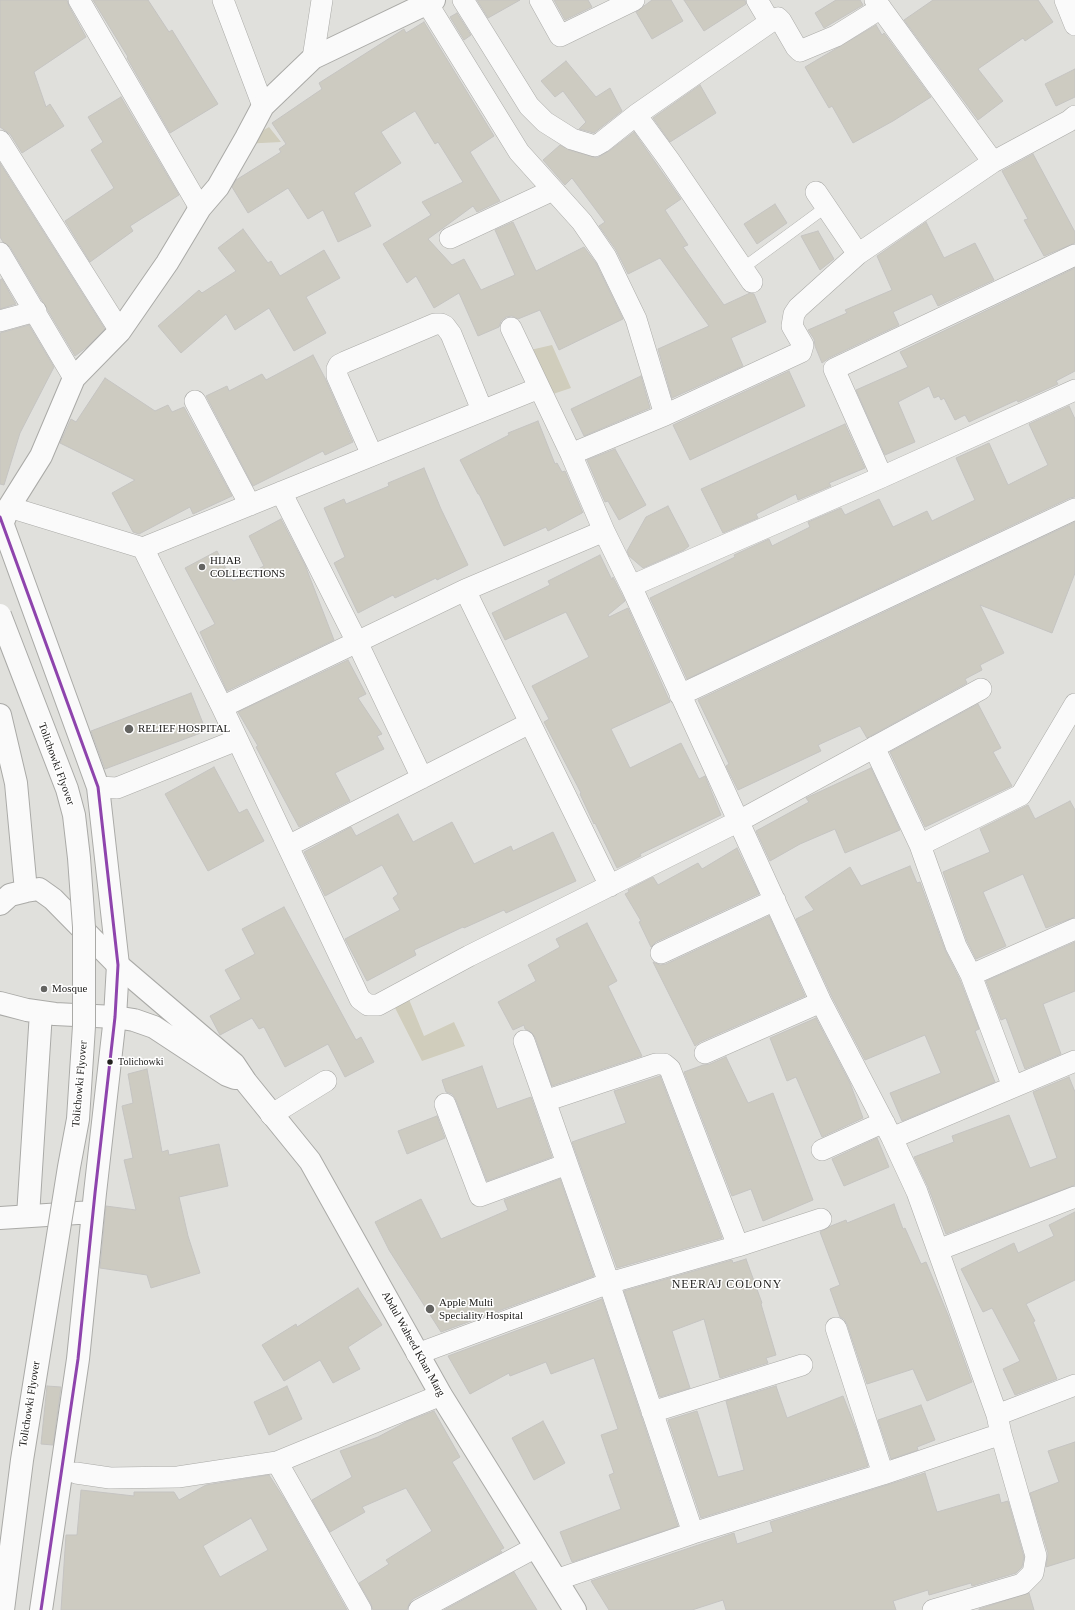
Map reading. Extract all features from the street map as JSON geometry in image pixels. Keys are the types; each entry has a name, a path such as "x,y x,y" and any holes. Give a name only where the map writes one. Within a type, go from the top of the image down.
{"street":[{"path":"79,0 200,208"},
{"path":"223,0 263,106"},
{"path":"314,58 322,0"},
{"path":"462,0 529,106 545,122 572,139 595,146 636,115 770,22 778,18 800,51 836,36 878,4 993,162"},
{"path":"540,0 560,36 634,0"},
{"path":"757,0 770,22"},
{"path":"1065,0 1075,25"},
{"path":"3,517 41,456 74,378 120,331 167,263 200,208 218,187 263,106 314,58 431,1 519,152 582,222 606,257 636,319 665,415"},
{"path":"636,115 748,275"},
{"path":"571,454 665,415 801,352 803,345 792,326 794,314 798,308 858,254 993,162 1073,124"},
{"path":"0,141 120,331"},
{"path":"450,238 553,190"},
{"path":"821,199 858,254"},
{"path":"0,253 36,311 74,378"},
{"path":"882,477 834,369 1075,255"},
{"path":"0,320 36,311"},
{"path":"372,455 337,376 337,369 339,365 345,362 428,327 441,324 445,326 451,334 482,410"},
{"path":"511,328 571,454 604,531 739,820 821,1002 888,1130 917,1192 999,1424 1036,1556 1033,1573 1022,1584 933,1610"},
{"path":"3,517 144,548 539,388"},
{"path":"631,586 882,477 1075,390"},
{"path":"195,401 250,505"},
{"path":"281,492 357,642 422,778"},
{"path":"680,695 1075,509"},
{"path":"3,517 98,787 118,965 115,1017 78,1359 41,1610"},
{"path":"222,707 465,590 604,531"},
{"path":"144,548 222,707 360,999 368,1005 378,1005 469,956 739,820 981,689"},
{"path":"465,590 610,886"},
{"name":"Tolichowki Flyover","path":"0,615 67,789 74,814 84,927 84,1010 78,1119 28,1421 3,1610"},
{"path":"920,845 1021,794 1075,704"},
{"path":"0,715 16,783 26,891 10,896 0,904"},
{"path":"288,846 530,723"},
{"path":"98,787 117,788 237,740"},
{"path":"874,747 920,845 956,946 971,975 1013,1087"},
{"name":"Abdul Waheed Khan Marg","path":"26,891 39,890 53,899 118,965 234,1064 271,1114 310,1161 441,1395 575,1610"},
{"path":"661,953 775,900"},
{"path":"971,975 1075,929"},
{"path":"705,1053 821,1002"},
{"path":"0,1003 41,1012 115,1017 134,1020 154,1027 227,1075 246,1082"},
{"path":"28,1216 41,1012"},
{"path":"524,1041 609,1283 693,1533"},
{"path":"822,1150 888,1130 1013,1087 1075,1061"},
{"path":"545,1101 656,1064 664,1064 670,1070 738,1246"},
{"path":"271,1114 326,1081"},
{"path":"445,1104 480,1196 567,1164"},
{"path":"938,1250 1075,1197"},
{"path":"0,1218 93,1212"},
{"path":"417,1354 609,1283 738,1246 821,1219"},
{"path":"836,1328 883,1474"},
{"path":"652,1412 802,1365"},
{"path":"556,1580 693,1533 883,1474 999,1424 1075,1385"},
{"path":"76,1473 110,1478 178,1477 277,1462 441,1395"},
{"path":"277,1462 361,1610"},
{"path":"419,1610 536,1546"}],"lane":[{"path":"748,275 821,199"}],"shaded area":[{"path":"269,127 281,142 242,144 244,141"},
{"path":"552,345 571,388 547,396 526,351"},
{"path":"408,997 424,1036 454,1022 465,1046 422,1061 392,1002"}],"building":[{"path":"0,0 67,0 86,37 34,72 46,107 50,104 64,126 22,153 10,134 0,127"},
{"path":"93,0 148,0 169,32 172,30 218,104 170,133 127,58 128,57"},
{"path":"477,0 520,0 488,18"},
{"path":"554,0 588,0 592,7 565,20"},
{"path":"652,0 671,0 683,21 652,39 636,12"},
{"path":"684,0 745,0 746,4 704,31"},
{"path":"836,0 860,0 863,5 824,28 815,13"},
{"path":"933,0 1038,0 1053,22 1025,41 1023,38 978,69 1003,101 978,120 904,20"},
{"path":"457,13 471,35 464,40 450,17"},
{"path":"424,22 494,136 470,152 500,201 477,212 473,206 428,239 452,265 464,259 481,290 515,275 495,230 513,222 536,271 584,247 596,263 623,319 559,350 540,310 518,319 512,316 506,317 501,321 499,327 478,336 459,293 434,308 416,276 407,283 383,244 431,215 422,202 463,182 438,142 435,144 415,111 381,132 401,163 354,193 371,226 338,242 323,210 308,219 288,188 248,213 232,187 236,180 281,152 279,149 286,144 272,123 322,89 319,83 404,29 406,33"},
{"path":"876,25 882,35 884,33 931,97 893,121 853,143 832,106 829,108 805,67"},
{"path":"566,61 596,97 610,88 622,111 594,133 579,129 586,122 563,91 555,97 541,81"},
{"path":"1075,69 1075,97 1056,106 1045,84"},
{"path":"700,85 716,113 670,142 653,118"},
{"path":"121,97 179,195 130,226 133,231 90,262 65,221 114,188 91,150 103,142 88,117"},
{"path":"634,132 681,199 665,210 688,245 683,247 724,305 750,293 754,294 766,322 731,338 743,366 672,398 658,349 709,326 660,258 628,274 616,250 599,226 605,222 572,178 565,185 543,160 560,145 569,150 597,158"},
{"path":"1033,154 1075,232 1075,243 1044,256 1024,220 1028,219 1002,171"},
{"path":"0,163 105,329 87,347 75,356 10,247 3,242 0,237"},
{"path":"775,204 787,223 757,244 744,224"},
{"path":"926,222 944,258 975,243 994,280 938,306 932,294 893,312 899,325 829,358 822,363 815,346 814,339 808,330 847,313 845,310 892,290 877,256"},
{"path":"243,229 268,263 271,261 280,276 324,250 340,278 306,297 326,333 294,351 269,308 235,330 226,314 181,353 158,326 199,290 202,293 236,271 218,248"},
{"path":"818,231 834,259 820,270 801,236"},
{"path":"1075,268 1075,371 1056,381 1058,384 1018,402 1017,400 969,422 965,415 955,420 944,398 941,400 939,396 934,398 929,386 898,402 915,442 885,455 856,390 908,367 900,352"},
{"path":"2,279 16,304 0,309 0,280"},
{"path":"29,325 54,367 20,433 4,485 0,484 0,333"},
{"path":"313,355 325,378 353,442 325,455 323,451 253,486 206,396 227,386 229,391 262,374 266,380"},
{"path":"789,371 805,406 690,460 673,425"},
{"path":"641,376 650,408 584,436 571,409"},
{"path":"105,378 155,411 168,405 172,412 184,407 232,496 193,514 190,507 139,534 133,532 112,493 135,480 60,443 71,419 76,422"},
{"path":"1069,406 1075,419 1075,497 1070,498 687,679 650,598 735,557 734,555 769,539 772,546 810,527 808,522 841,508 845,515 879,499 893,527 927,511 932,521 975,500 956,458 989,443 1008,485 1048,465 1029,424"},
{"path":"538,421 555,464 557,463 562,472 565,471 583,513 582,512 548,531 546,527 504,546 479,494 460,460 509,435 508,433"},
{"path":"845,424 865,468 829,483 831,486 798,500 796,494 756,514 758,518 723,533 701,489"},
{"path":"615,449 646,505 619,520 608,501 605,502 587,460"},
{"path":"424,468 441,509 468,565 437,580 436,578 395,598 393,595 358,613 334,563 345,557 324,508 344,499 346,504 389,486 388,483"},
{"path":"668,506 689,546 684,550 643,568 629,556 627,551 646,517"},
{"path":"281,519 305,565 334,640 227,691 200,632 215,624 185,568 217,551 232,580 234,581 264,566 249,536"},
{"path":"1075,522 1075,573 1052,633 980,605 1004,653 980,665 982,670 965,679 967,683 867,738 860,726 818,745 821,751 738,790 726,766 729,764 698,700"},
{"path":"600,555 612,580 613,577 625,601 608,615 609,617 628,608 670,702 611,729 630,768 681,743 699,779 705,776 721,815 640,854 641,856 617,868 595,823 594,824 580,794 581,793 544,722 549,719 532,686 589,657 566,612 505,640 492,613 550,585 548,581"},
{"path":"348,660 366,694 358,698 382,734 377,736 384,749 335,773 350,801 299,827 256,747 258,746 238,712"},
{"path":"191,693 206,731 105,769 91,731"},
{"path":"978,704 1001,748 993,752 1012,786 925,827 890,752"},
{"path":"214,767 239,813 247,809 264,841 208,871 165,794"},
{"path":"871,768 900,830 845,853 835,829 800,844 770,861 756,831 809,802 806,798"},
{"path":"1070,801 1075,810 1075,917 1046,928 1023,874 983,892 1006,946 976,959 967,941 943,872 990,852 980,829 1028,805 1035,819"},
{"path":"398,814 413,842 452,822 474,864 511,846 513,851 553,832 576,881 506,913 504,910 414,950 416,955 367,981 345,939 400,910 393,898 398,894 382,865 325,896 304,852 351,827 356,836"},
{"path":"737,848 759,894 656,942 651,947 639,922 641,921 625,894 629,892 628,890 653,877 658,885 698,863 702,869"},
{"path":"910,866 917,883 920,882 945,950 960,980 979,1029 975,1031 995,1082 902,1121 890,1093 941,1073 925,1035 865,1060 832,997 796,919 814,910 805,897 850,867 861,886"},
{"path":"284,907 356,1040 361,1037 374,1062 345,1077 328,1044 285,1067 264,1027 259,1029 252,1018 220,1035 210,1016 241,999 225,970 255,954 242,929"},
{"path":"769,916 805,996 700,1042 695,1046 653,962 660,965 666,964"},
{"path":"587,923 617,981 608,986 642,1056 552,1086 535,1037 531,1032 525,1029 524,1025 513,1030 498,1002 536,981 528,965 560,947 556,939"},
{"path":"1075,942 1075,991 1043,1004 1061,1054 1025,1069 1006,1018 1001,1020 986,981"},
{"path":"816,1018 850,1083 863,1118 822,1137 796,1077 787,1081 770,1038"},
{"path":"726,1057 748,1103 773,1093 813,1200 763,1221 751,1189 732,1196 684,1072 710,1064"},
{"path":"482,1066 497,1109 531,1097 552,1157 487,1181 456,1100 452,1094 446,1092 442,1080"},
{"path":"147,1069 162,1152 168,1150 169,1155 219,1144 228,1186 179,1197 188,1236 200,1273 151,1288 147,1275 100,1268 106,1206 136,1210 124,1160 133,1158 122,1106 133,1103 128,1074"},
{"path":"660,1076 722,1238 617,1268 572,1142 626,1123 614,1091"},
{"path":"1069,1077 1075,1092 1075,1185 946,1234 928,1187 914,1157 954,1142 952,1136 1009,1115 1030,1168 1057,1158 1033,1092"},
{"path":"437,1116 445,1138 407,1154 398,1131"},
{"path":"877,1138 889,1167 844,1186 832,1159"},
{"path":"560,1179 594,1276 441,1332 389,1250 375,1222 421,1199 441,1239 508,1210 504,1200"},
{"path":"894,1204 903,1229 905,1228 921,1264 926,1262 948,1315 972,1382 927,1401 913,1369 867,1384 847,1324 844,1319 840,1317 830,1289 840,1285 820,1232 846,1220 847,1223"},
{"path":"1075,1212 1075,1280 1026,1304 1035,1321 1033,1322 1057,1379 1015,1395 1003,1369 1020,1361 992,1308 983,1312 961,1269 1014,1243 1018,1253 1054,1236 1049,1225"},
{"path":"746,1259 762,1303 761,1304 776,1355 766,1358 768,1363 720,1378 704,1319 672,1331 690,1388 660,1397 624,1291 732,1260 733,1263"},
{"path":"358,1288 382,1325 348,1347 360,1369 333,1383 320,1360 284,1381 262,1345 296,1324 297,1327"},
{"path":"602,1299 678,1526 572,1562 560,1532 621,1509 609,1475 614,1473 601,1435 618,1429 594,1358 551,1374 546,1362 510,1376 509,1373 470,1394 448,1356"},
{"path":"47,1386 61,1387 53,1445 41,1444"},
{"path":"287,1386 302,1419 269,1435 254,1402"},
{"path":"776,1386 787,1418 843,1396 868,1466 701,1518 668,1420 697,1411 718,1477 744,1470 726,1401"},
{"path":"921,1405 935,1440 917,1447 918,1450 891,1459 878,1420"},
{"path":"434,1411 460,1457 452,1462 504,1548 500,1550 502,1552 413,1599 407,1610 373,1610 359,1583 389,1564 386,1560 432,1531 406,1488 362,1507 365,1512 330,1532 312,1500 352,1477 340,1451 378,1437 408,1421"},
{"path":"543,1421 565,1463 534,1480 512,1438"},
{"path":"1075,1442 1075,1558 1046,1567 1048,1553 1030,1493 1059,1482 1048,1451"},
{"path":"925,1473 937,1512 999,1494 1001,1503 1008,1501 1024,1557 1022,1567 1016,1573 972,1586 971,1583 929,1595 928,1590 893,1601 896,1610 726,1610 723,1600 692,1610 609,1610 591,1581 734,1533 737,1544 773,1532 770,1522"},
{"path":"269,1475 285,1500 347,1610 61,1610 66,1535 77,1535 81,1490 134,1496 134,1492 174,1492 179,1500 206,1485","holes":["251,1518 268,1550 220,1577 203,1546"]},
{"path":"514,1572 537,1610 444,1610"},
{"path":"1029,1593 1034,1610 979,1610 979,1609"}],"transit line":[{"path":"0,517 98,787 118,965 115,1017 78,1359 41,1610"}],"place":[{"name":"HIJAB COLLECTIONS","path":"202,567"},
{"name":"RELIEF HOSPITAL","path":"129,729"},
{"name":"Mosque","path":"44,989"},
{"name":"Tolichowki","path":"110,1062"},
{"name":"Apple Multi Speciality Hospital","path":"430,1309"}],"district":[{"name":"NEERAJ COLONY","path":"727,1285"}]}
